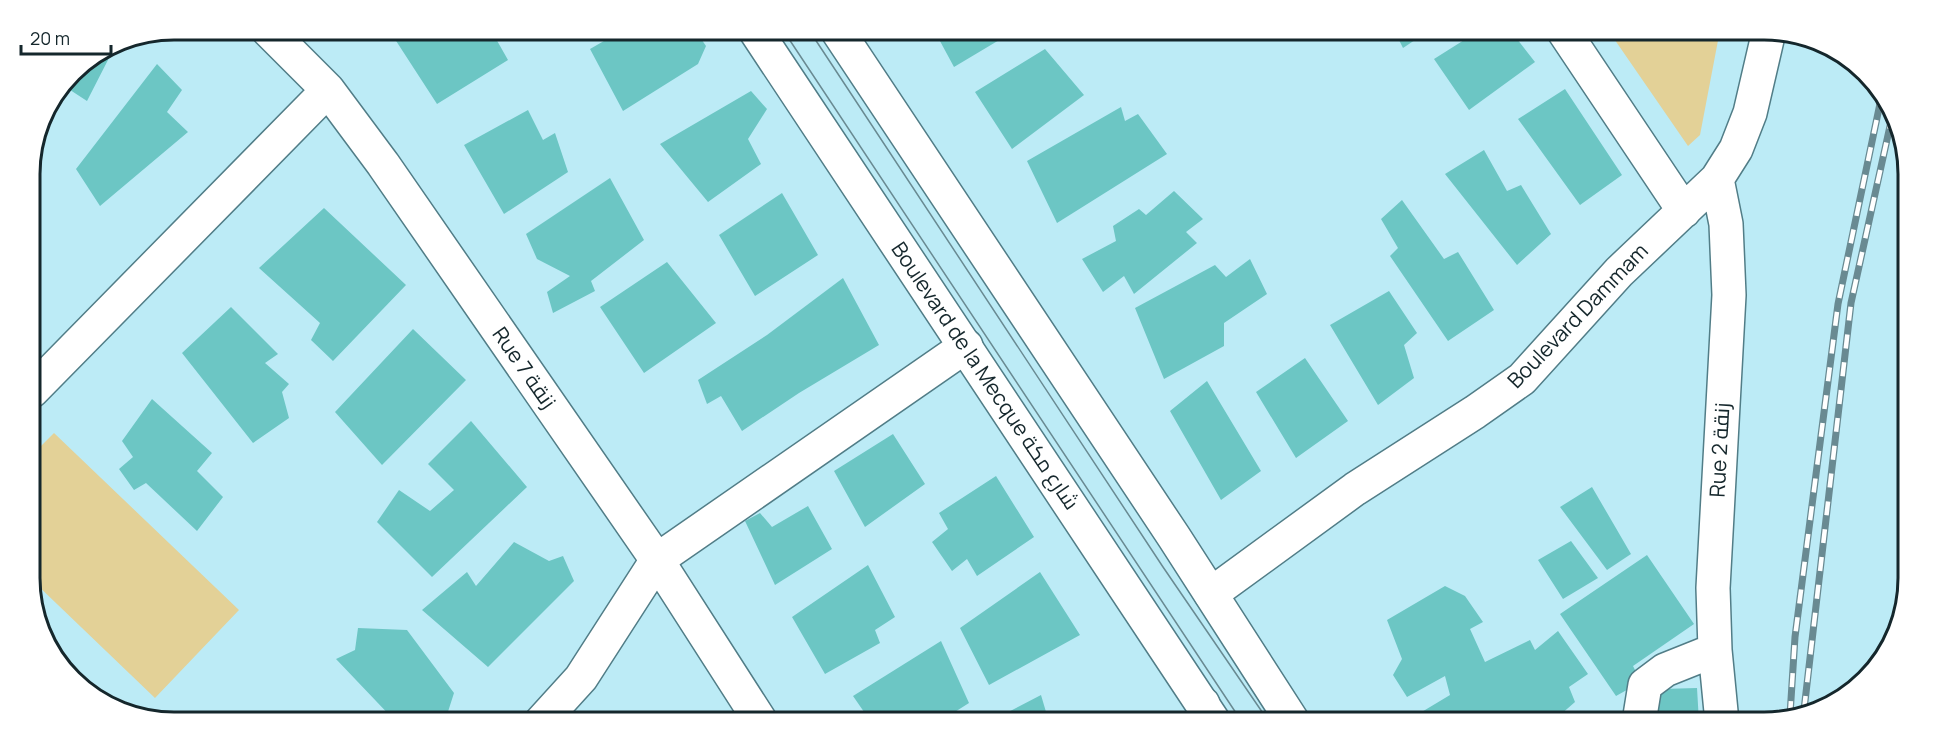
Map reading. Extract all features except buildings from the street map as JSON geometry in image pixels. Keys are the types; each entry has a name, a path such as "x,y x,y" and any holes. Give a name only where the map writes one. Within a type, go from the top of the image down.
{"street":[{"name":"Rue 7 زنقة","path":"278,40 328,90 383,164 657,560 754,712"},
{"name":"Boulevard de la Mecque شارع مكة","path":"762,40 966,346 1205,711"},
{"path":"844,40 1211,594 1286,711"},
{"path":"1570,40 1684,211"},
{"name":"Boulevard Dammam","path":"1211,594 1355,489 1522,379 1619,272 1717,179 1736,149 1750,113 1767,40"},
{"path":"40,383 328,90"},
{"name":"Rue 2 زنقة","path":"1717,179 1726,224 1729,295 1713,588 1715,650 1721,711"},
{"path":"550,712 581,678 657,560 966,346"},
{"path":"1641,711 1645,685 1665,670 1715,650"}],"shaded area":[{"path":"1615,40 1718,40 1700,135 1688,146"},
{"path":"54,433 239,610 155,698 41,589 40,447"}],"tram line":[{"path":"790,40 1235,711"},
{"path":"816,40 1163,567 1262,711"}],"railway":[{"path":"1790,709 1795,637 1838,304 1880,106"},
{"path":"1805,705 1851,303 1890,128"}]}
